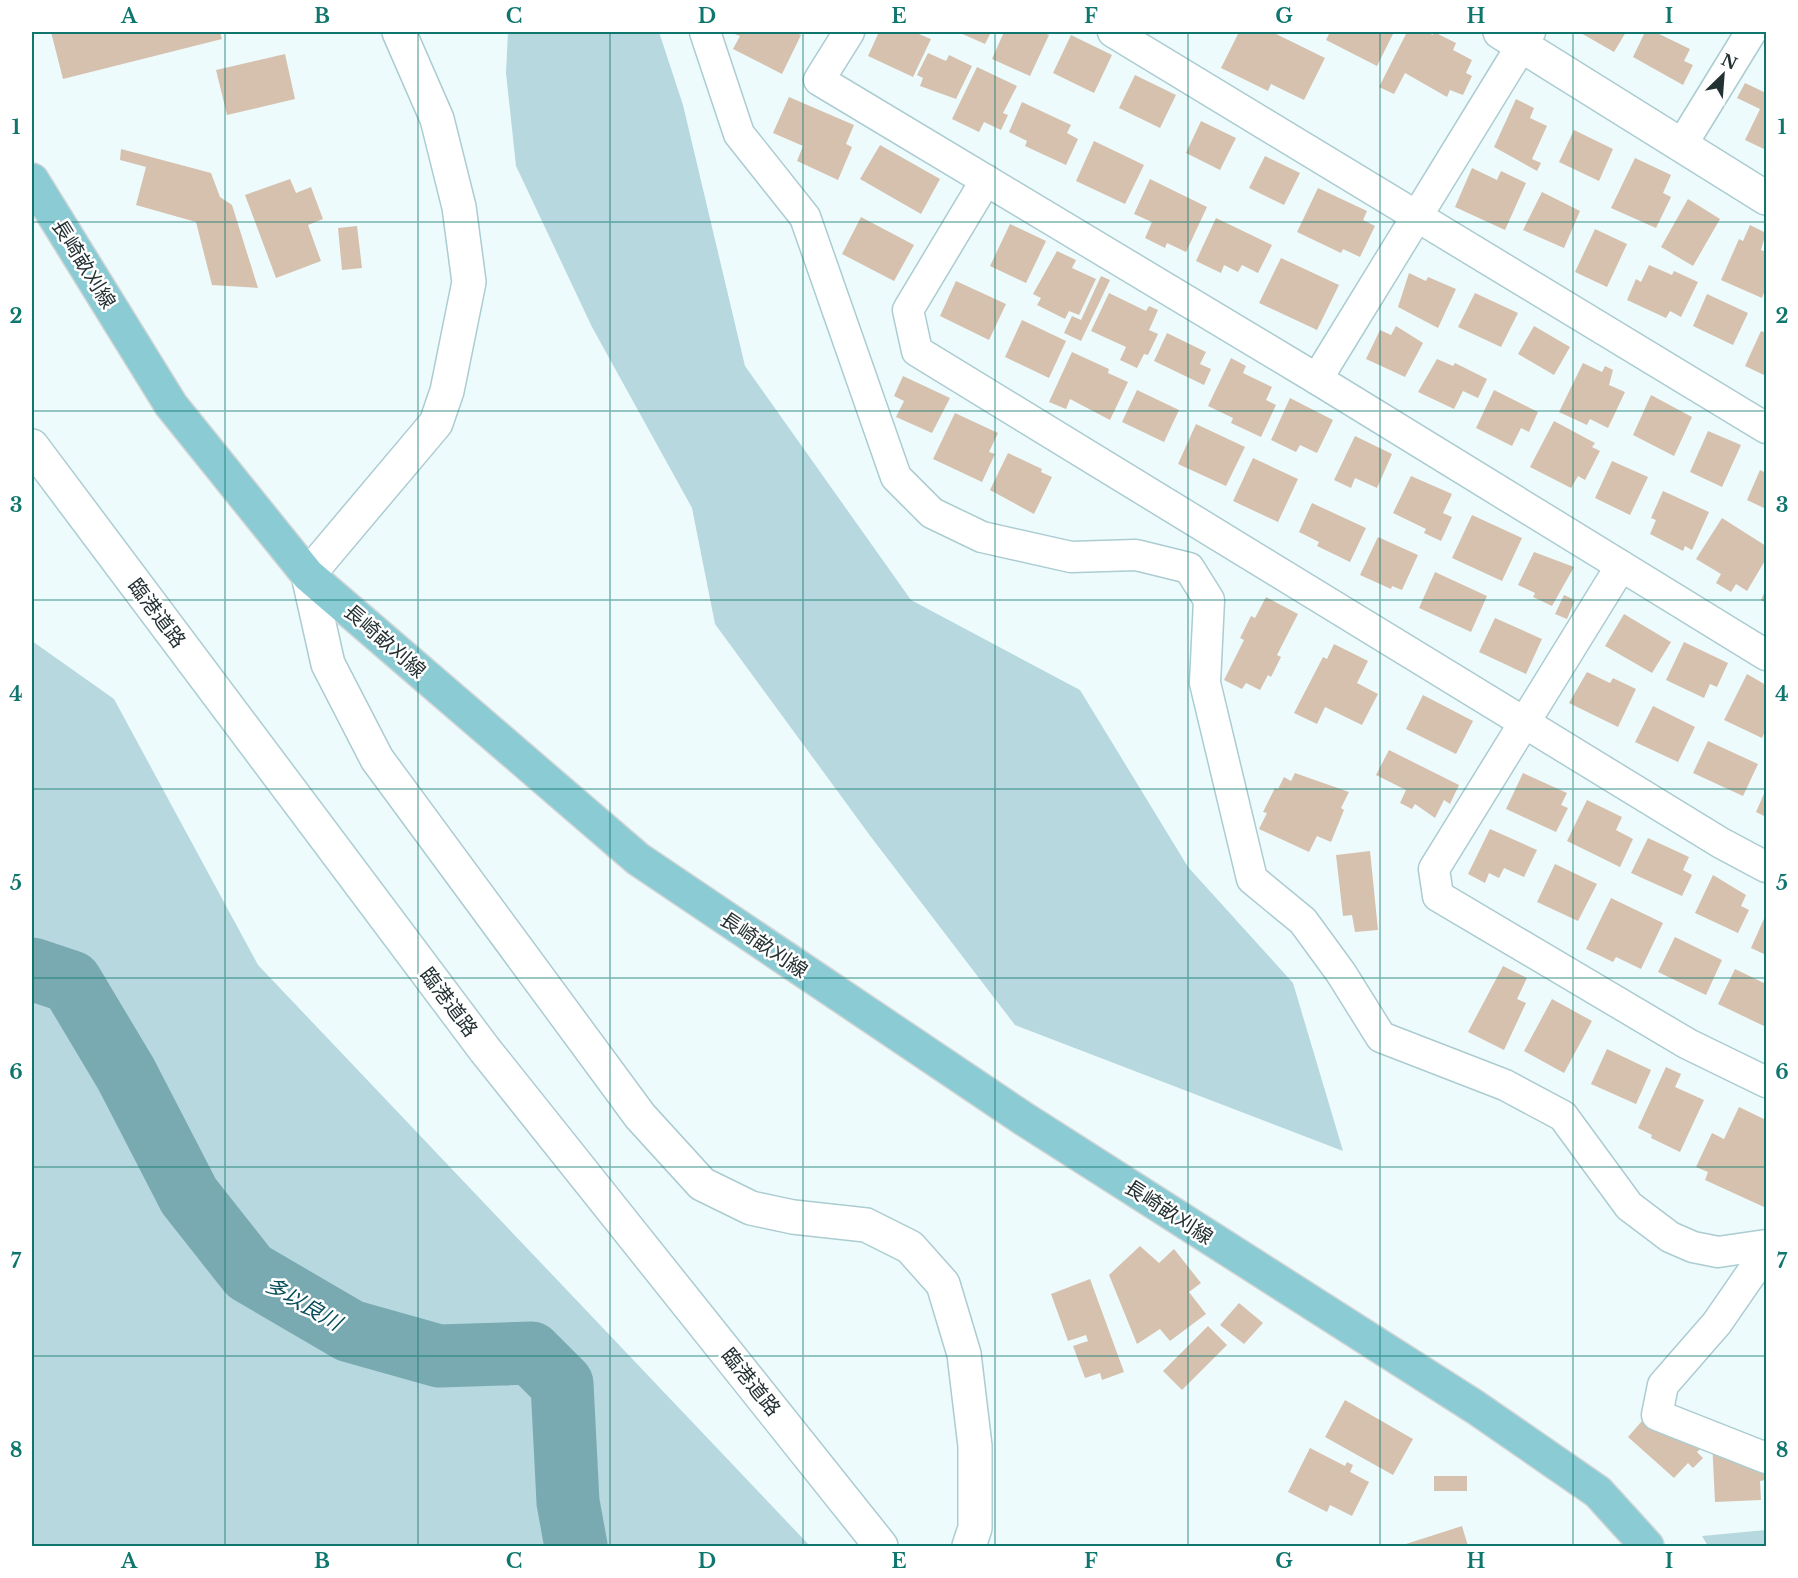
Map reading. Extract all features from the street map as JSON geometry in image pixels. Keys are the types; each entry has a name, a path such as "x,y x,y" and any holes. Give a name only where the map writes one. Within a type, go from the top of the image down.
{"main road":[{"name":"長崎畝刈線","path":"32,180 171,405 308,575 638,859 1024,1119 1474,1407 1598,1492 1647,1546"}],"street":[{"path":"399,32 437,119 459,207 469,282 447,391 436,423 308,575 328,664 378,759 640,1116 702,1184 751,1208 793,1217 866,1225 910,1247 943,1284 964,1354 975,1446 975,1528 969,1546"},
{"path":"705,32 740,134 805,217 896,477 932,513 982,537 1071,557 1136,555 1189,568 1209,600 1205,684 1252,879 1303,921 1341,973 1381,1037 1505,1085 1563,1116 1629,1206 1670,1237 1693,1247 1718,1252 1767,1245"},
{"path":"849,32 819,80 1317,379 1767,655"},
{"path":"1113,32 1767,428"},
{"path":"1681,146 1751,32"},
{"path":"1317,379 1418,216 1517,36 1681,146 1767,198"},
{"path":"986,180 908,310 917,351 1721,843 1767,867"},
{"name":"臨港道路","path":"32,446 485,1050 873,1536"},
{"path":"1621,566 1434,869 1438,896 1688,1044 1767,1082"},
{"path":"1767,1252 1717,1323 1663,1385 1657,1415 1767,1458"}],"shaded area":[{"path":"508,32 659,32 683,105 745,366 911,600 1080,690 1188,867 1293,983 1343,1151 1015,1025 871,837 715,624 692,508 592,327 516,166 506,73"},
{"path":"32,641 114,699 258,965 810,1546 32,1546"},
{"path":"1766,1530 1766,1546 1708,1546 1702,1536"}],"building":[{"path":"51,32 220,32 222,39 63,79"},
{"path":"729,32 793,32 801,35 782,74 733,49 740,36"},
{"path":"879,32 914,32 931,39 913,77 868,56"},
{"path":"958,32 991,32 985,44"},
{"path":"1004,32 1041,32 1049,35 1030,76 992,59"},
{"path":"1239,32 1272,32 1325,58 1304,100 1271,84 1268,91 1221,68"},
{"path":"1330,32 1394,32 1377,66 1326,40"},
{"path":"1407,32 1425,32 1433,35 1434,32 1456,43 1453,50 1472,60 1466,73 1472,76 1463,95 1450,90 1447,97 1405,73 1394,94 1379,87"},
{"path":"1579,32 1626,32 1614,52"},
{"path":"1645,32 1655,32 1690,49 1684,61 1693,65 1683,85 1633,57"},
{"path":"1071,35 1112,55 1094,93 1053,73"},
{"path":"928,53 946,61 949,55 972,66 956,99 920,86 923,78 917,75"},
{"path":"285,54 295,99 227,115 216,70"},
{"path":"977,67 1017,86 1003,113 1008,115 1001,130 984,122 979,132 952,119"},
{"path":"1135,75 1176,95 1160,128 1119,108"},
{"path":"1745,83 1766,93 1766,150 1745,140 1760,109 1737,98"},
{"path":"789,97 854,125 846,144 852,147 838,180 797,161 803,146 773,133"},
{"path":"1516,99 1534,108 1530,118 1547,126 1532,159 1541,163 1537,171 1494,147"},
{"path":"1022,102 1071,125 1067,133 1078,139 1066,165 1025,146 1027,141 1009,132"},
{"path":"1201,121 1236,138 1220,170 1186,153"},
{"path":"1574,130 1613,149 1599,181 1559,162"},
{"path":"1094,141 1144,165 1125,204 1076,181"},
{"path":"880,145 940,179 921,214 860,179"},
{"path":"121,149 211,173 220,197 232,205 258,288 212,285 196,222 136,205 146,167 120,160"},
{"path":"1265,156 1300,173 1284,205 1249,188"},
{"path":"1635,158 1671,175 1663,193 1671,197 1656,228 1611,208"},
{"path":"1472,168 1497,180 1501,171 1526,183 1505,230 1455,207"},
{"path":"290,179 296,193 311,187 323,219 308,225 321,261 276,278 245,195"},
{"path":"1150,179 1207,207 1186,252 1167,243 1165,248 1145,238 1152,222 1134,214"},
{"path":"1318,188 1367,211 1363,220 1375,226 1360,257 1343,249 1341,253 1297,232"},
{"path":"1542,192 1580,211 1564,248 1523,230"},
{"path":"1688,199 1720,219 1693,266 1661,247"},
{"path":"861,217 914,245 894,281 842,254"},
{"path":"1216,218 1272,245 1258,273 1242,265 1238,272 1224,265 1221,273 1196,261"},
{"path":"1010,224 1046,241 1026,283 990,266"},
{"path":"1750,225 1766,233 1761,250 1766,252 1766,287 1762,298 1721,280 1739,239 1743,241"},
{"path":"357,226 362,268 342,270 338,228"},
{"path":"1595,229 1627,244 1607,287 1575,272"},
{"path":"1057,251 1076,260 1072,268 1096,279 1079,315 1069,311 1065,319 1037,305 1041,298 1033,294"},
{"path":"1281,258 1339,285 1317,330 1259,303"},
{"path":"1649,265 1672,275 1674,271 1698,282 1681,317 1670,311 1666,318 1627,300 1636,279 1641,282"},
{"path":"1409,273 1426,281 1428,277 1456,289 1438,328 1398,307"},
{"path":"1101,276 1110,280 1081,341 1064,333 1072,316 1081,320"},
{"path":"956,281 1006,304 989,340 940,316"},
{"path":"1109,293 1146,311 1149,306 1158,310 1149,330 1158,334 1148,355 1144,354 1137,368 1120,360 1126,347 1091,331"},
{"path":"1475,293 1518,313 1501,347 1458,327"},
{"path":"1707,294 1748,313 1733,345 1693,326"},
{"path":"1022,320 1066,341 1049,378 1005,357"},
{"path":"1396,326 1423,343 1405,377 1366,359 1380,330 1391,335"},
{"path":"1534,326 1570,347 1554,375 1518,354"},
{"path":"1761,331 1766,333 1766,376 1745,366"},
{"path":"1167,333 1206,352 1200,364 1211,369 1204,385 1154,361"},
{"path":"1072,352 1109,369 1108,373 1128,382 1110,420 1070,399 1066,409 1049,402"},
{"path":"1231,358 1246,366 1243,373 1272,387 1266,400 1276,405 1261,437 1231,423 1233,418 1208,406"},
{"path":"1437,359 1453,366 1455,363 1487,379 1478,398 1463,391 1454,409 1418,392"},
{"path":"1583,363 1602,372 1605,366 1613,370 1609,385 1625,392 1608,428 1590,419 1587,425 1559,412"},
{"path":"903,376 950,398 932,433 896,417 904,401 894,396"},
{"path":"1137,390 1179,410 1164,442 1122,422"},
{"path":"1494,390 1538,412 1529,432 1521,428 1512,446 1476,428"},
{"path":"1651,395 1692,417 1674,456 1633,435"},
{"path":"1290,398 1333,420 1317,453 1300,445 1296,452 1271,440"},
{"path":"955,413 998,433 989,452 995,454 982,482 933,459"},
{"path":"1554,421 1595,443 1592,447 1600,451 1585,480 1578,476 1571,488 1530,467"},
{"path":"1196,424 1245,447 1226,486 1178,464"},
{"path":"1708,431 1741,445 1722,487 1690,472"},
{"path":"1355,436 1392,454 1377,488 1355,478 1351,488 1334,480"},
{"path":"1008,453 1042,469 1041,472 1052,477 1034,514 990,490"},
{"path":"1253,458 1298,479 1278,522 1233,501"},
{"path":"1612,461 1648,477 1630,515 1595,498"},
{"path":"1760,470 1766,473 1766,509 1747,500"},
{"path":"1411,476 1452,494 1443,513 1452,517 1441,541 1424,533 1426,529 1393,513"},
{"path":"1663,491 1709,512 1692,550 1685,546 1683,551 1650,534 1656,520 1651,518"},
{"path":"1312,503 1366,528 1350,562 1317,546 1319,542 1299,532"},
{"path":"1472,515 1522,538 1502,581 1452,558"},
{"path":"1722,518 1766,546 1766,559 1747,591 1736,584 1731,592 1716,583 1721,574 1696,559"},
{"path":"1378,537 1418,555 1402,590 1392,586 1391,589 1360,575"},
{"path":"1534,552 1574,567 1552,606 1533,597 1535,593 1518,585"},
{"path":"1435,572 1487,596 1471,632 1419,608"},
{"path":"1766,589 1766,603 1761,600"},
{"path":"1564,595 1575,600 1567,619 1555,614"},
{"path":"1266,597 1298,614 1277,655 1281,657 1271,677 1268,675 1260,690 1246,683 1242,689 1224,680 1244,640 1240,638 1251,616 1255,618"},
{"path":"1624,614 1671,642 1652,673 1605,646"},
{"path":"1495,618 1542,639 1526,674 1479,652"},
{"path":"1684,642 1728,663 1717,687 1710,684 1704,698 1666,680"},
{"path":"1334,644 1368,661 1357,683 1378,694 1362,725 1325,707 1317,724 1294,713 1323,657 1327,659"},
{"path":"1587,672 1610,683 1613,678 1636,689 1618,727 1569,703"},
{"path":"1747,674 1766,685 1766,729 1762,738 1724,720"},
{"path":"1423,695 1473,721 1456,754 1406,729"},
{"path":"1653,706 1695,727 1678,762 1635,742"},
{"path":"1708,741 1758,764 1743,796 1693,773"},
{"path":"1389,750 1459,785 1450,804 1444,800 1435,818 1415,804 1412,809 1400,803 1406,790 1376,775"},
{"path":"1295,773 1349,792 1341,808 1344,810 1331,842 1317,836 1309,852 1259,829 1267,813 1263,812 1275,788 1278,789 1284,777 1291,781"},
{"path":"1523,773 1567,793 1561,805 1568,808 1556,832 1506,809"},
{"path":"1766,789 1766,817 1756,812"},
{"path":"1587,800 1622,817 1616,830 1633,839 1620,867 1567,841"},
{"path":"1490,829 1537,850 1524,877 1504,868 1499,878 1489,873 1485,883 1468,874"},
{"path":"1648,838 1689,857 1683,870 1692,875 1682,896 1631,873"},
{"path":"1370,851 1378,930 1355,932 1352,915 1343,916 1336,855"},
{"path":"1555,864 1597,884 1578,921 1537,902"},
{"path":"1713,875 1746,895 1741,906 1749,910 1738,933 1695,913"},
{"path":"1611,898 1663,923 1641,969 1616,957 1613,962 1586,949"},
{"path":"1766,914 1766,955 1751,948"},
{"path":"1675,937 1722,960 1706,995 1658,972"},
{"path":"1503,966 1527,978 1517,999 1526,1003 1504,1050 1468,1032"},
{"path":"1735,969 1766,984 1766,1027 1718,1004"},
{"path":"1552,999 1592,1021 1564,1073 1524,1051"},
{"path":"1607,1049 1651,1070 1636,1104 1591,1084"},
{"path":"1666,1067 1681,1074 1675,1087 1704,1100 1680,1152 1651,1138 1652,1135 1638,1128"},
{"path":"1739,1107 1766,1120 1766,1202 1764,1207 1705,1180 1708,1172 1696,1167 1712,1133 1724,1139"},
{"path":"1140,1246 1159,1263 1174,1249 1201,1283 1189,1292 1206,1314 1170,1341 1160,1329 1137,1344 1109,1275"},
{"path":"1090,1279 1124,1372 1102,1380 1100,1373 1085,1378 1073,1346 1088,1341 1086,1335 1068,1341 1051,1294"},
{"path":"1239,1303 1263,1323 1244,1344 1220,1325"},
{"path":"1208,1326 1227,1345 1182,1390 1163,1371"},
{"path":"1345,1400 1413,1439 1393,1475 1325,1437"},
{"path":"1655,1406 1702,1447 1697,1452 1703,1458 1693,1468 1688,1463 1674,1478 1628,1437"},
{"path":"1766,1439 1766,1480 1760,1481 1761,1500 1715,1502 1712,1441"},
{"path":"1310,1448 1345,1466 1347,1462 1353,1465 1350,1472 1369,1482 1352,1516 1330,1505 1327,1512 1288,1492"},
{"path":"1434,1476 1467,1476 1467,1491 1434,1491"},
{"path":"1462,1526 1468,1546 1406,1546 1406,1544"}],"waterway":[{"name":"多以良川","path":"32,969 71,982 126,1074 189,1196 249,1272 350,1331 439,1356 531,1353 562,1384 568,1502 576,1546"}]}
